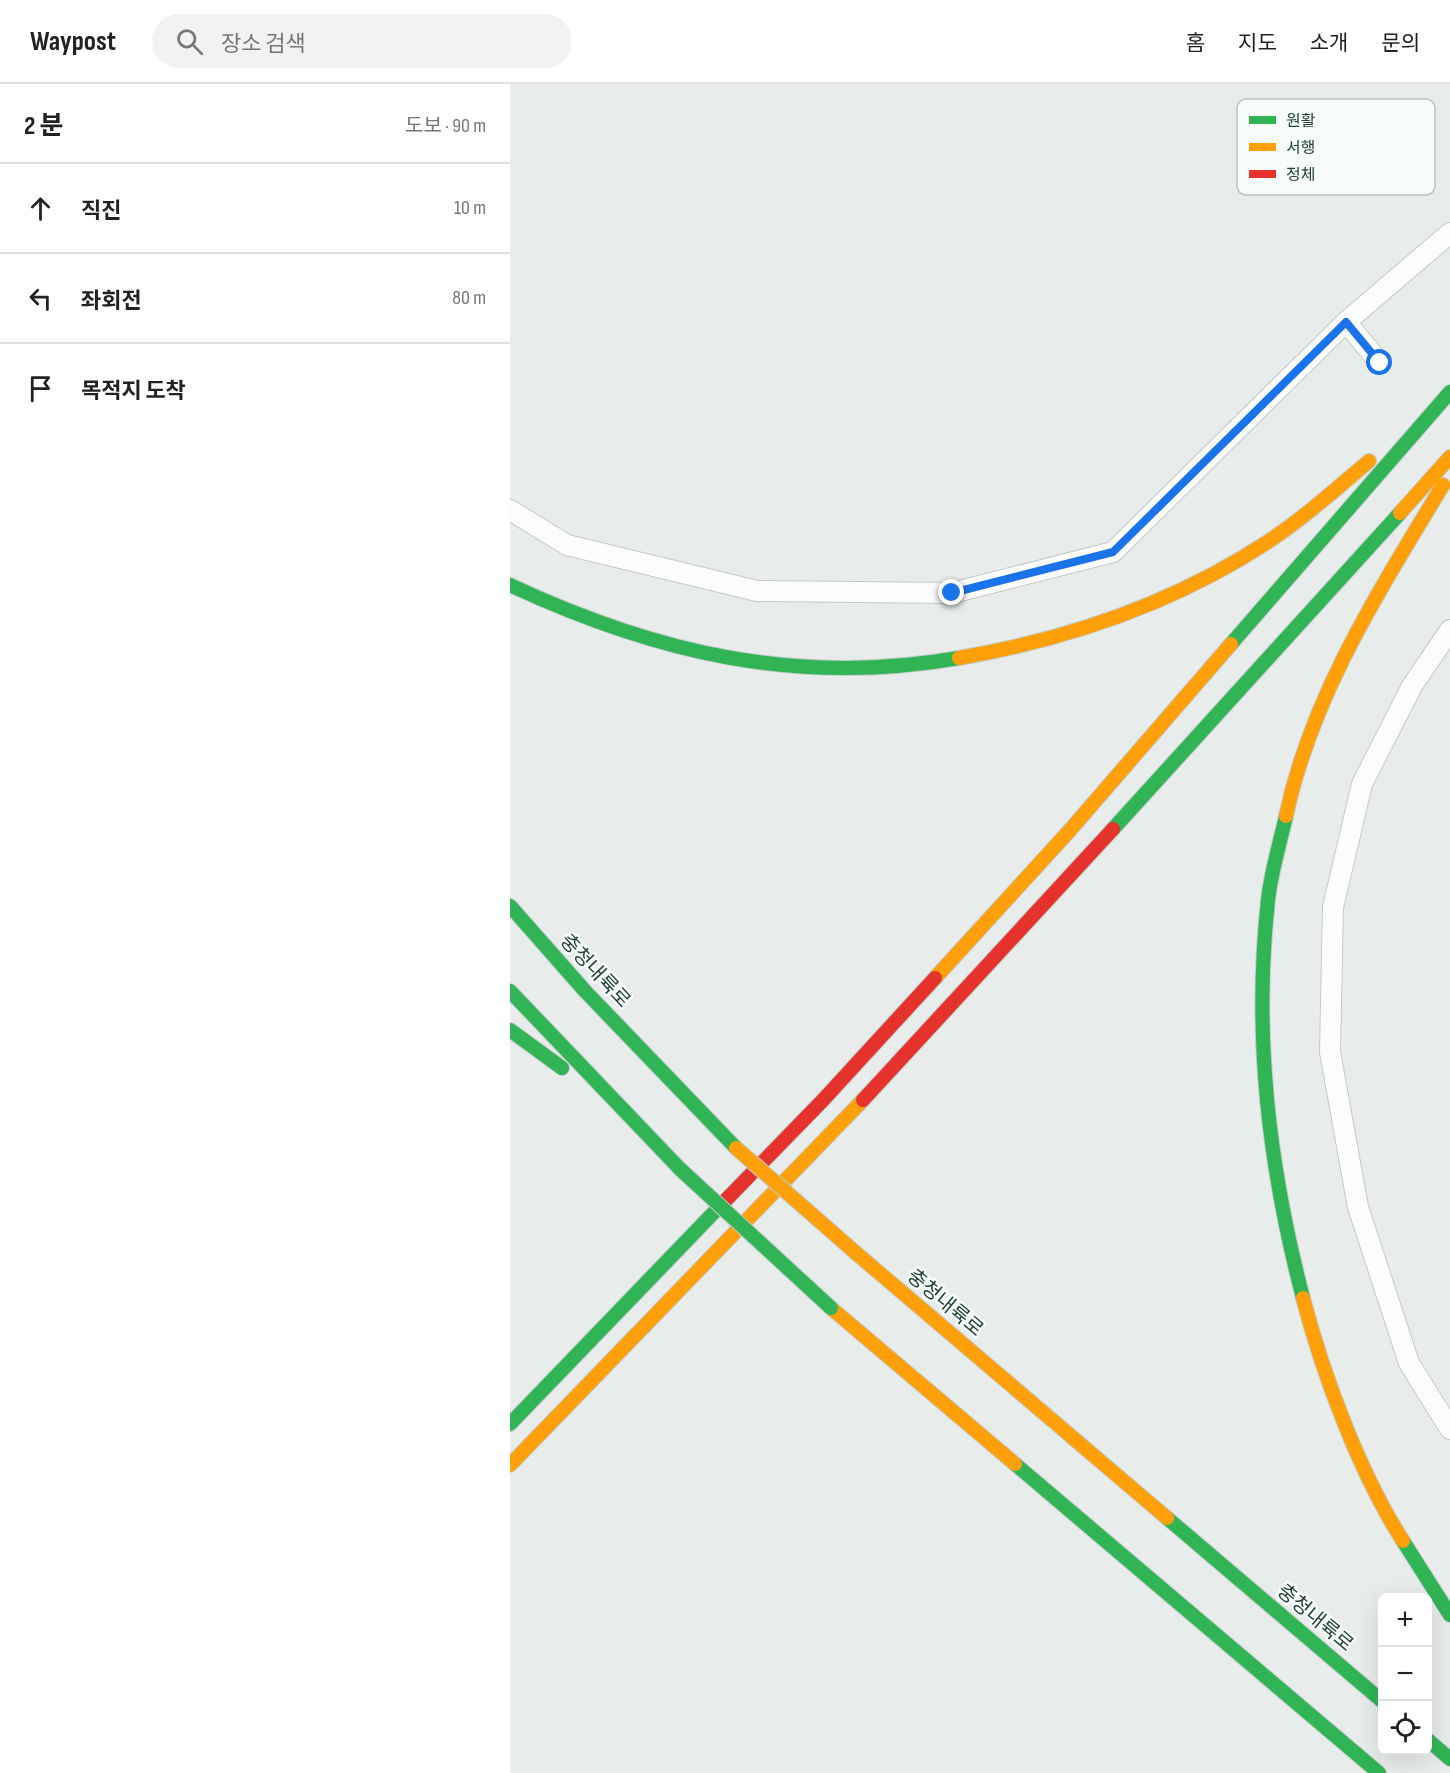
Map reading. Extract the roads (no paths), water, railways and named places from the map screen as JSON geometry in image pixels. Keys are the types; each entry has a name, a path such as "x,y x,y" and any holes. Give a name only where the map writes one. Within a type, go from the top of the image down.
{"highway":[{"path":"510,585 610,628 694,652 755,663 814,667 873,666 934,662 996,653 1115,621 1224,569 1257,549 1314,508 1450,392"},
{"path":"510,1424 824,1099 1071,829 1450,392"},
{"path":"510,1465 650,1326 996,956 1450,457"},
{"path":"1450,474 1361,623 1337,670 1310,737 1288,804 1274,870 1263,948 1260,1019 1263,1082 1273,1156 1287,1237 1314,1337 1345,1426 1383,1509 1450,1615"},
{"name":"충청내륙로","path":"510,906 585,991 736,1148 856,1253 1378,1697"},
{"path":"510,991 680,1169 831,1308 1379,1773"},
{"path":"510,1030 626,1114"},
{"path":"1432,1743 1450,1759"}],"lane":[{"path":"510,510 567,545 757,591 952,593 1113,552 1346,322 1450,232"},
{"path":"1346,322 1380,363"},
{"path":"1450,630 1412,686 1362,784 1333,907 1330,1052 1362,1218 1408,1363 1450,1429"}]}
